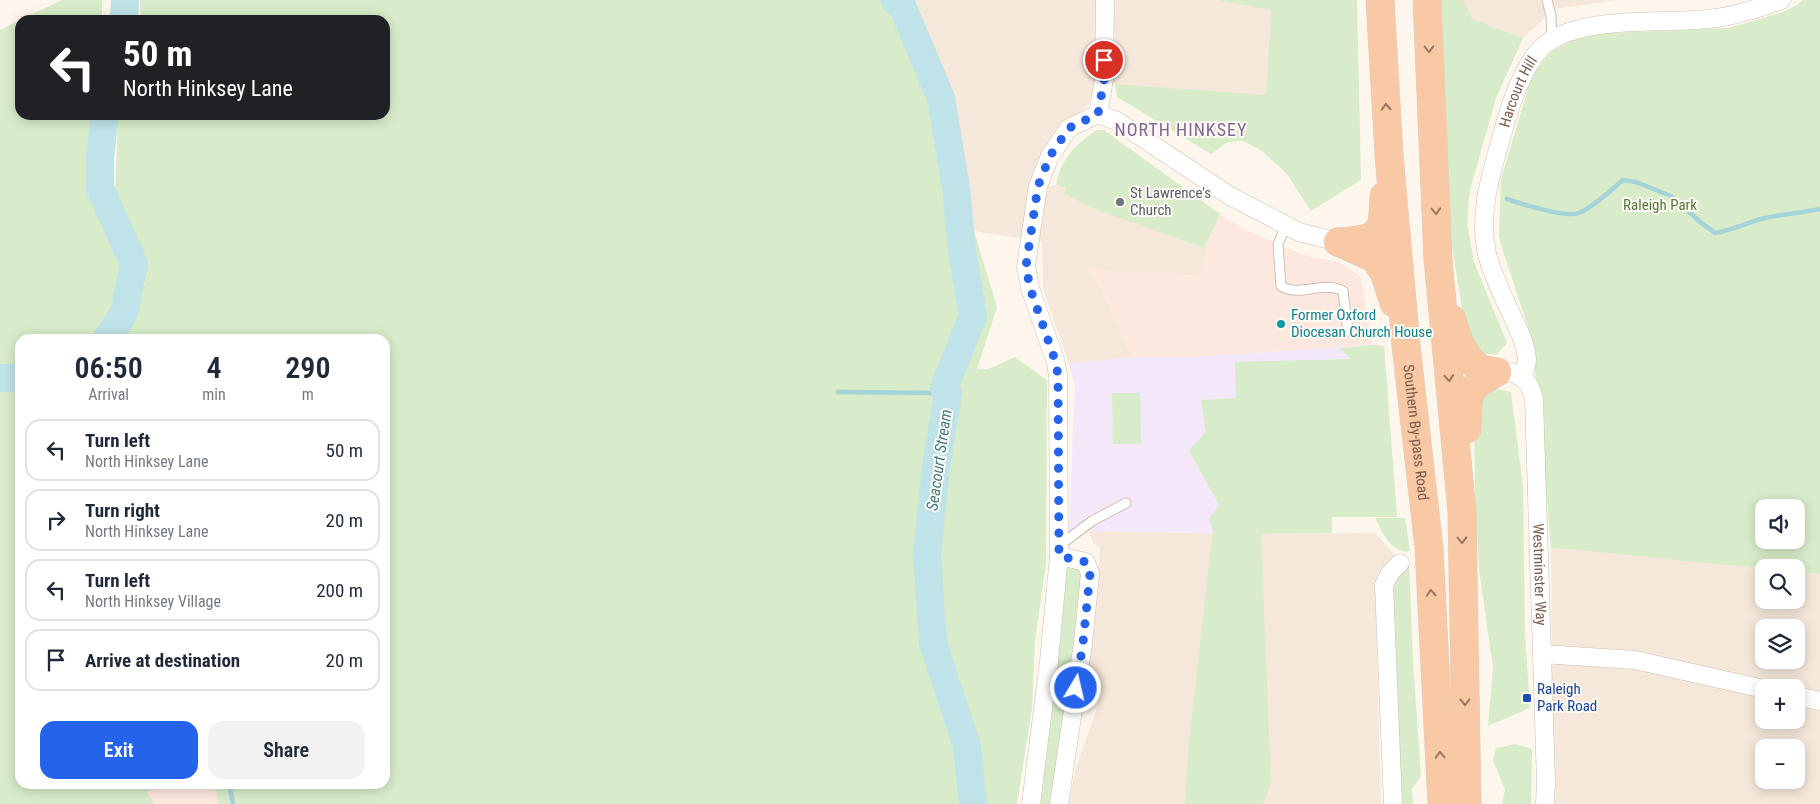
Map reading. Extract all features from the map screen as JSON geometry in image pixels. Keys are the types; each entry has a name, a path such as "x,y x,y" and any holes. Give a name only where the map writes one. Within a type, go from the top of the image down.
{"highway":[{"name":"Southern By-pass Road","path":"1380,0 1389,155 1406,345 1429,548 1442,804"},
{"path":"1427,0 1438,260 1462,512"},
{"path":"1338,242 1360,240 1372,236 1381,226 1389,155"},
{"path":"1338,242 1374,258 1384,272 1406,345"},
{"path":"1438,260 1455,331 1465,353 1478,367 1509,375"},
{"path":"1467,804 1462,512 1469,394 1478,383 1509,375"}],"street":[{"path":"1098,114 1104,80 1105,0"},
{"name":"Harcourt Hill","path":"1509,375 1527,361 1524,342 1492,272 1484,232 1484,213 1488,183 1514,98 1527,67 1544,45 1552,39 1575,31 1598,25 1715,19 1752,11 1781,0"},
{"path":"1031,804 1050,661 1059,552 1058,376 1056,363 1030,288 1026,266 1038,186 1050,156 1069,128 1098,114 1117,120 1230,196 1286,226 1299,232 1338,242"},
{"name":"Westminster Way","path":"1509,375 1531,385 1534,399 1546,783 1544,804"},
{"path":"1059,552 1086,562 1090,574 1083,643 1059,804"},
{"path":"1393,804 1384,585 1390,573 1400,563"},
{"path":"1542,654 1635,660 1755,687"},
{"path":"1805,698 1820,701"}],"lane":[{"path":"1547,0 1551,16 1552,39"},
{"path":"1286,226 1278,244 1281,286 1289,292 1334,286 1342,292 1348,331"},
{"path":"1059,552 1092,521 1126,503"}],"shaded area":[{"path":"914,0 1273,0 1266,96 1115,84 1095,88 1089,103 1064,131 1056,132 1049,141 1032,190 1056,185 1066,188 1064,193 1208,250 1200,276 1116,272 1087,267 1099,285 1132,357 1069,364 1043,289 1042,242 974,231 953,97"},
{"path":"1463,0 1618,0 1555,9 1523,38 1471,19"},
{"path":"1220,214 1244,229 1286,248 1311,257 1339,262 1361,277 1372,345 1196,357 1132,357 1099,285 1087,266 1116,272 1200,276 1208,251 1204,248"},
{"path":"1372,345 1384,346 1397,517 1332,517 1332,533 1261,534 1089,531 1080,536 1070,535 1075,385 1069,364 1132,357 1196,357"},
{"path":"1088,531 1261,534 1375,533 1395,555 1375,586 1381,804 1069,804 1075,771 1098,705 1089,660 1100,548 1094,544"},
{"path":"1551,548 1603,551 1755,567 1755,609 1805,609 1805,572 1820,574 1820,804 1553,804"},
{"path":"153,789 215,789 219,804 155,804 147,793"}],"green space":[{"path":"62,0 102,0 102,15 30,15"},
{"path":"140,0 914,0 953,97 974,231 997,307 977,369 989,369 1015,357 1047,380 1046,564 1035,640 1032,708 1017,804 219,804 215,789 390,789 390,334 15,334 15,789 153,789 147,793 155,804 0,804 0,30 15,22 15,120 95,120 87,183 122,256 116,307 130,325 146,279 146,272 142,252 118,206 115,196 118,120 390,120 390,15 141,15"},
{"path":"1218,0 1357,0 1361,180 1311,211 1287,174 1261,150 1243,141 1228,142 1211,154 1117,97 1115,84 1266,95 1271,10"},
{"path":"1437,0 1463,0 1472,19 1523,38 1496,98 1470,190 1467,224 1474,262 1507,343 1496,355 1475,352 1465,327 1442,184"},
{"name":"Raleigh Park","path":"1802,0 1820,0 1820,574 1805,572 1805,559 1755,559 1755,567 1735,566 1551,548 1532,339 1499,236 1501,179 1532,75 1552,51 1575,39 1610,33 1729,28 1783,12 1797,5"},
{"path":"1097,130 1104,130 1220,214 1204,248 1090,207 1064,193 1066,188 1056,185 1061,167 1070,153"},
{"path":"1372,345 1384,346 1397,517 1332,517 1332,533 1255,534 1261,534 1271,783 1263,804 1185,804 1188,751 1213,529 1209,519 1219,505 1189,450 1206,432 1201,400 1236,398 1235,362 1351,359 1339,348"},
{"path":"1499,389 1511,392 1523,486 1525,633 1530,708 1488,726 1493,668 1479,569 1475,501 1474,404 1484,394"},
{"path":"1112,393 1140,393 1141,444 1113,444"},
{"path":"1375,518 1405,518 1410,551 1398,550 1393,546 1388,541"},
{"path":"1059,556 1086,562 1059,804 1031,804"},
{"path":"1409,564 1421,776 1412,789 1413,804 1395,804 1387,589 1398,570"},
{"path":"1515,744 1532,749 1531,804 1502,804 1505,790 1493,760 1496,748"}],"waterway":[{"path":"124,15 125,0"},
{"name":"Seacourt Stream","path":"895,0 903,8 941,98 956,188 962,251 973,316 944,388 948,393 936,467 927,554 933,643 967,747 973,804"},
{"path":"104,120 100,157 100,188 134,264 124,313 110,334"},
{"path":"1507,199 1544,210 1573,214 1579,213 1591,206 1623,180 1636,182 1671,196 1715,233 1765,218 1820,209"},
{"path":"0,378 15,378"},
{"path":"838,392 948,393"},
{"path":"230,789 233,804"}],"place":[{"name":"St Lawrence's Church","path":"1120,202"},
{"name":"Former Oxford Diocesan Church House","path":"1281,324"},
{"name":"Raleigh Park Road","path":"1527,698"}],"district":[{"name":"NORTH HINKSEY","path":"1181,129"}],"route":[{"path":"1076,688 1090,574 1086,562 1059,556 1058,376 1056,363 1030,288 1026,266 1038,186 1050,156 1069,128 1098,114 1104,80 1104,60"}]}
